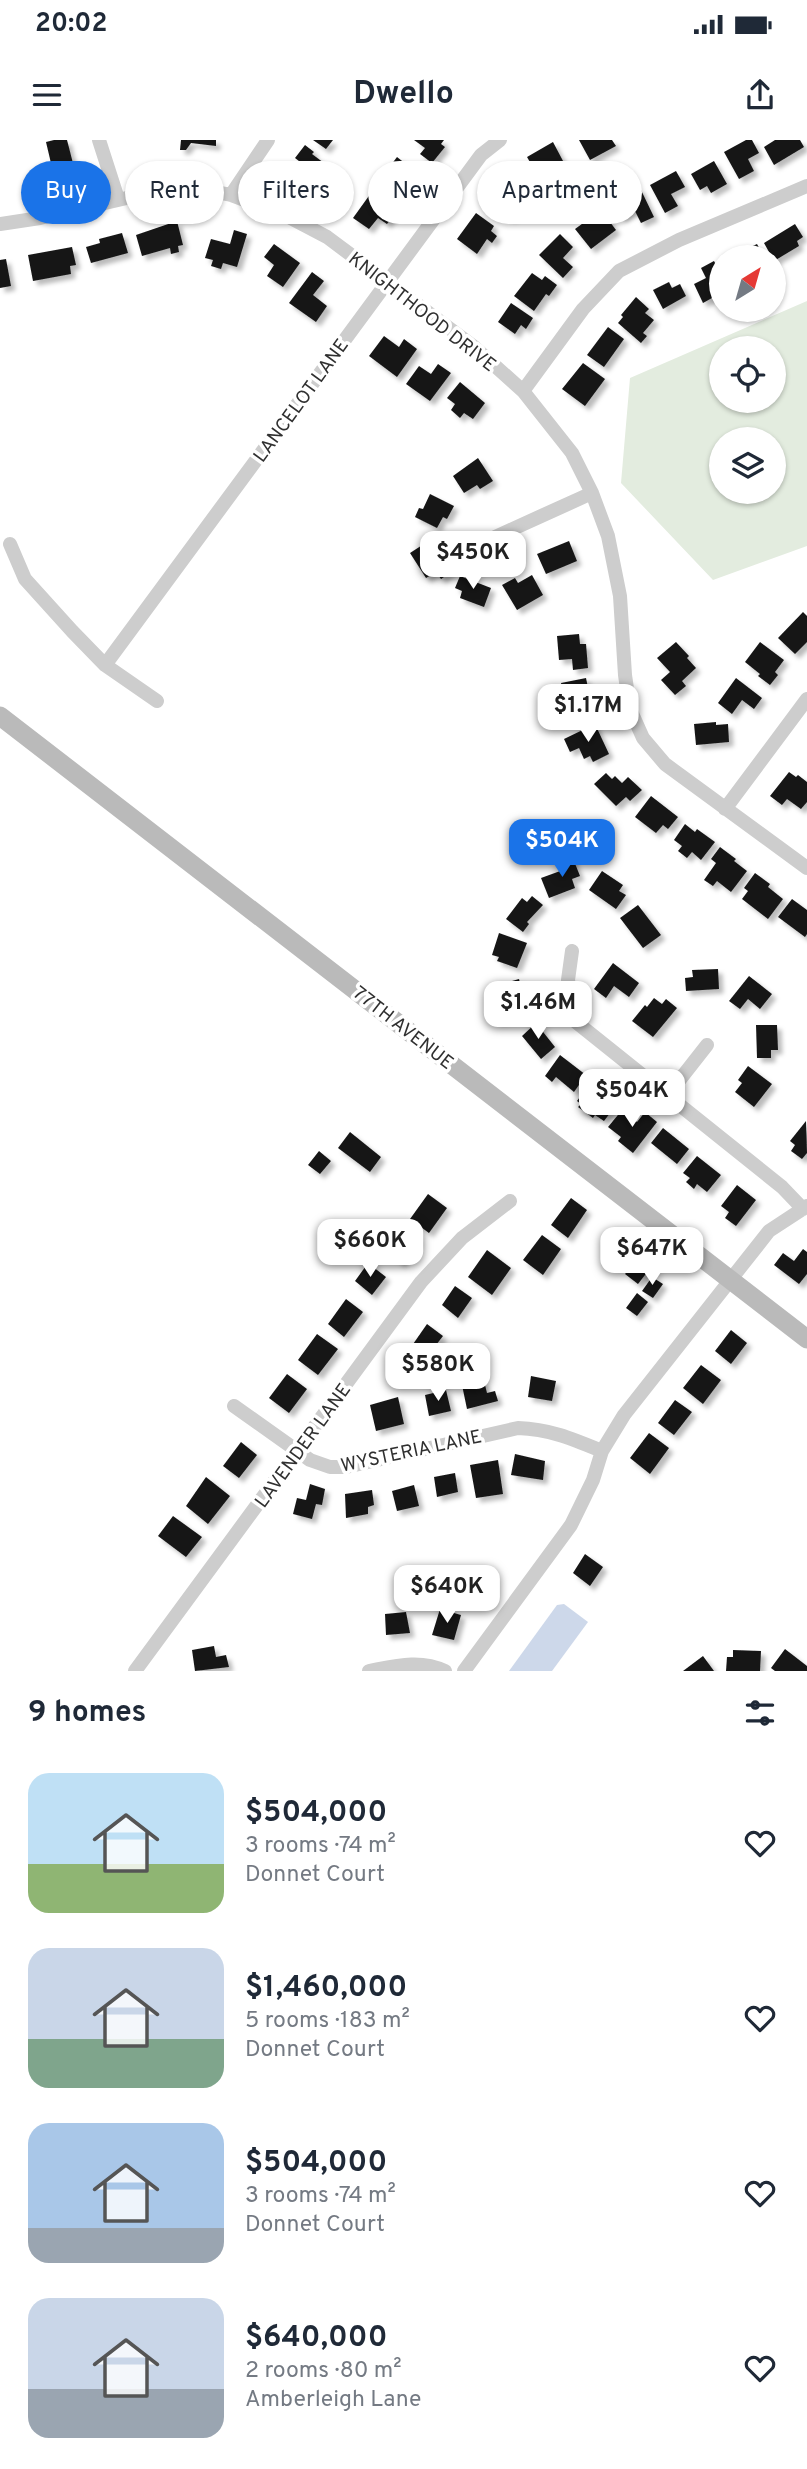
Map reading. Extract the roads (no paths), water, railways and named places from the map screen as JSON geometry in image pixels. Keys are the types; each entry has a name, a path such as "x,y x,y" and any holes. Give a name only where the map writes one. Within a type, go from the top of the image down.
{"street":[{"path":"99,140 118,199"},
{"path":"231,195 268,140"},
{"name":"LANCELOT LANE","path":"105,665 481,155 500,140"},
{"name":"KNIGHTHOOD DRIVE","path":"0,224 40,218 183,185 231,195 287,216 317,232 473,346 523,391 572,453 592,493 608,536 620,596 630,709 642,738 665,764 807,868"},
{"path":"523,391 583,309 619,271 678,240 807,186"},
{"path":"495,537 592,493"},
{"path":"10,544 25,579 105,665 158,701"},
{"path":"725,809 807,699"},
{"name":"77TH AVENUE","path":"0,716 807,1339"},
{"path":"464,1671 571,1525 593,1480 602,1451 624,1415 769,1231 805,1207 576,1022 568,980 572,951"},
{"path":"667,1096 707,1045"},
{"name":"LAVENDER LANE","path":"135,1671 428,1275 462,1238 510,1201"},
{"name":"WYSTERIA LANE","path":"234,1406 310,1460 330,1467 346,1466 518,1428 542,1429 602,1451"},
{"path":"369,1671 426,1664 445,1671"}],"water":[{"path":"564,1604 588,1622 552,1671 509,1671 557,1605"}]}
